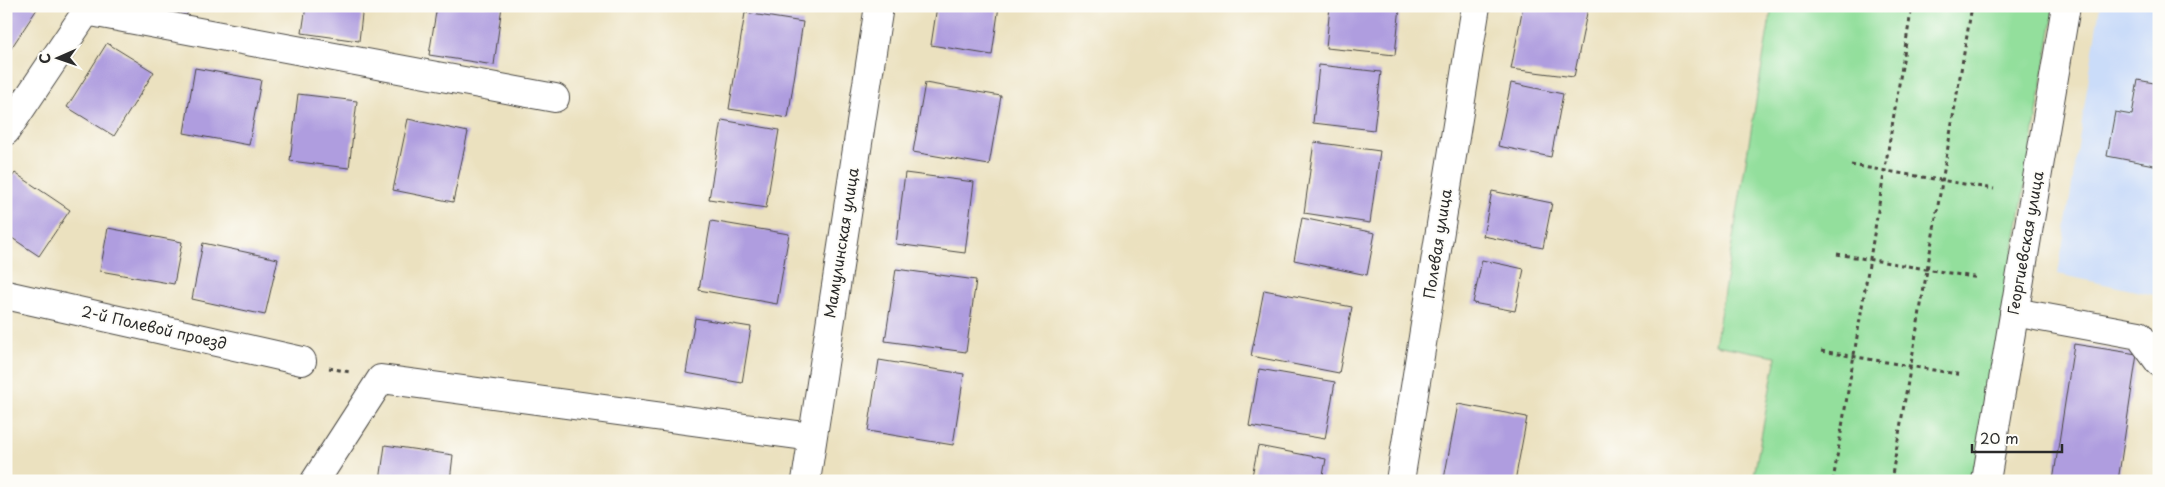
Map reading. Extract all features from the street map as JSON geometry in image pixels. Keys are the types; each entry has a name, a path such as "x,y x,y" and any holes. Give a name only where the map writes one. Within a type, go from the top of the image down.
{"street":[{"name":"Мамулинская улица","path":"806,481 879,6"},
{"name":"Полевая улица","path":"1400,481 1476,6"},
{"name":"Георгиевская улица","path":"1986,481 2066,6"},
{"path":"6,131 88,9 556,98"},
{"name":"2-й Полевой проезд","path":"6,295 302,361"},
{"path":"2014,312 2139,335 2159,362"},
{"path":"315,481 381,379 812,437"}],"path":[{"path":"1833,481 1912,6"},
{"path":"1891,481 1972,6"},
{"path":"1851,165 1994,189"},
{"path":"1837,254 1979,278"},
{"path":"1821,351 1963,374"},
{"path":"302,361 381,379"}],"shaded area":[{"path":"2100,6 2159,6 2159,296 2058,274"}],"green space":[{"path":"1772,6 2055,6 1975,481 1753,481 1776,356 1715,345"}],"building":[{"path":"6,6 32,6 37,9 6,56"},
{"path":"169,6 192,6 185,17"},
{"path":"306,6 363,6 359,41 302,33"},
{"path":"437,6 502,6 494,65 429,55"},
{"path":"937,6 999,6 992,55 931,45"},
{"path":"1330,6 1400,6 1395,55 1326,48"},
{"path":"1523,6 1588,8 1574,77 1511,69"},
{"path":"745,13 803,22 788,118 729,109"},
{"path":"107,43 154,72 114,136 67,107"},
{"path":"1319,65 1381,72 1374,130 1313,123"},
{"path":"195,68 261,80 249,145 184,133"},
{"path":"2138,80 2159,84 2159,166 2107,156 2115,112 2132,115"},
{"path":"925,83 1001,96 989,165 913,152"},
{"path":"1511,83 1563,94 1551,157 1498,146"},
{"path":"298,94 357,101 349,168 290,161"},
{"path":"408,119 468,132 453,202 393,190"},
{"path":"722,120 779,130 766,208 709,199"},
{"path":"1314,142 1380,151 1370,223 1304,213"},
{"path":"15,173 70,210 39,256 6,234 6,185"},
{"path":"905,173 974,182 965,253 896,244"},
{"path":"1492,191 1552,203 1543,248 1483,236"},
{"path":"1302,218 1375,233 1367,275 1294,260"},
{"path":"711,221 789,234 777,304 699,290"},
{"path":"108,228 182,242 174,284 100,271"},
{"path":"203,243 278,259 265,315 192,299"},
{"path":"1482,260 1524,269 1515,311 1473,303"},
{"path":"896,269 976,280 966,352 885,341"},
{"path":"1264,290 1352,307 1339,373 1251,356"},
{"path":"695,318 751,327 742,383 686,373"},
{"path":"2074,344 2137,354 2118,481 2053,481"},
{"path":"879,360 964,374 953,445 868,431"},
{"path":"1259,369 1335,382 1325,439 1249,426"},
{"path":"1458,404 1527,417 1515,481 1455,481 1444,479"},
{"path":"385,445 453,455 450,481 380,481"},
{"path":"1258,446 1326,459 1322,481 1251,481"}]}
